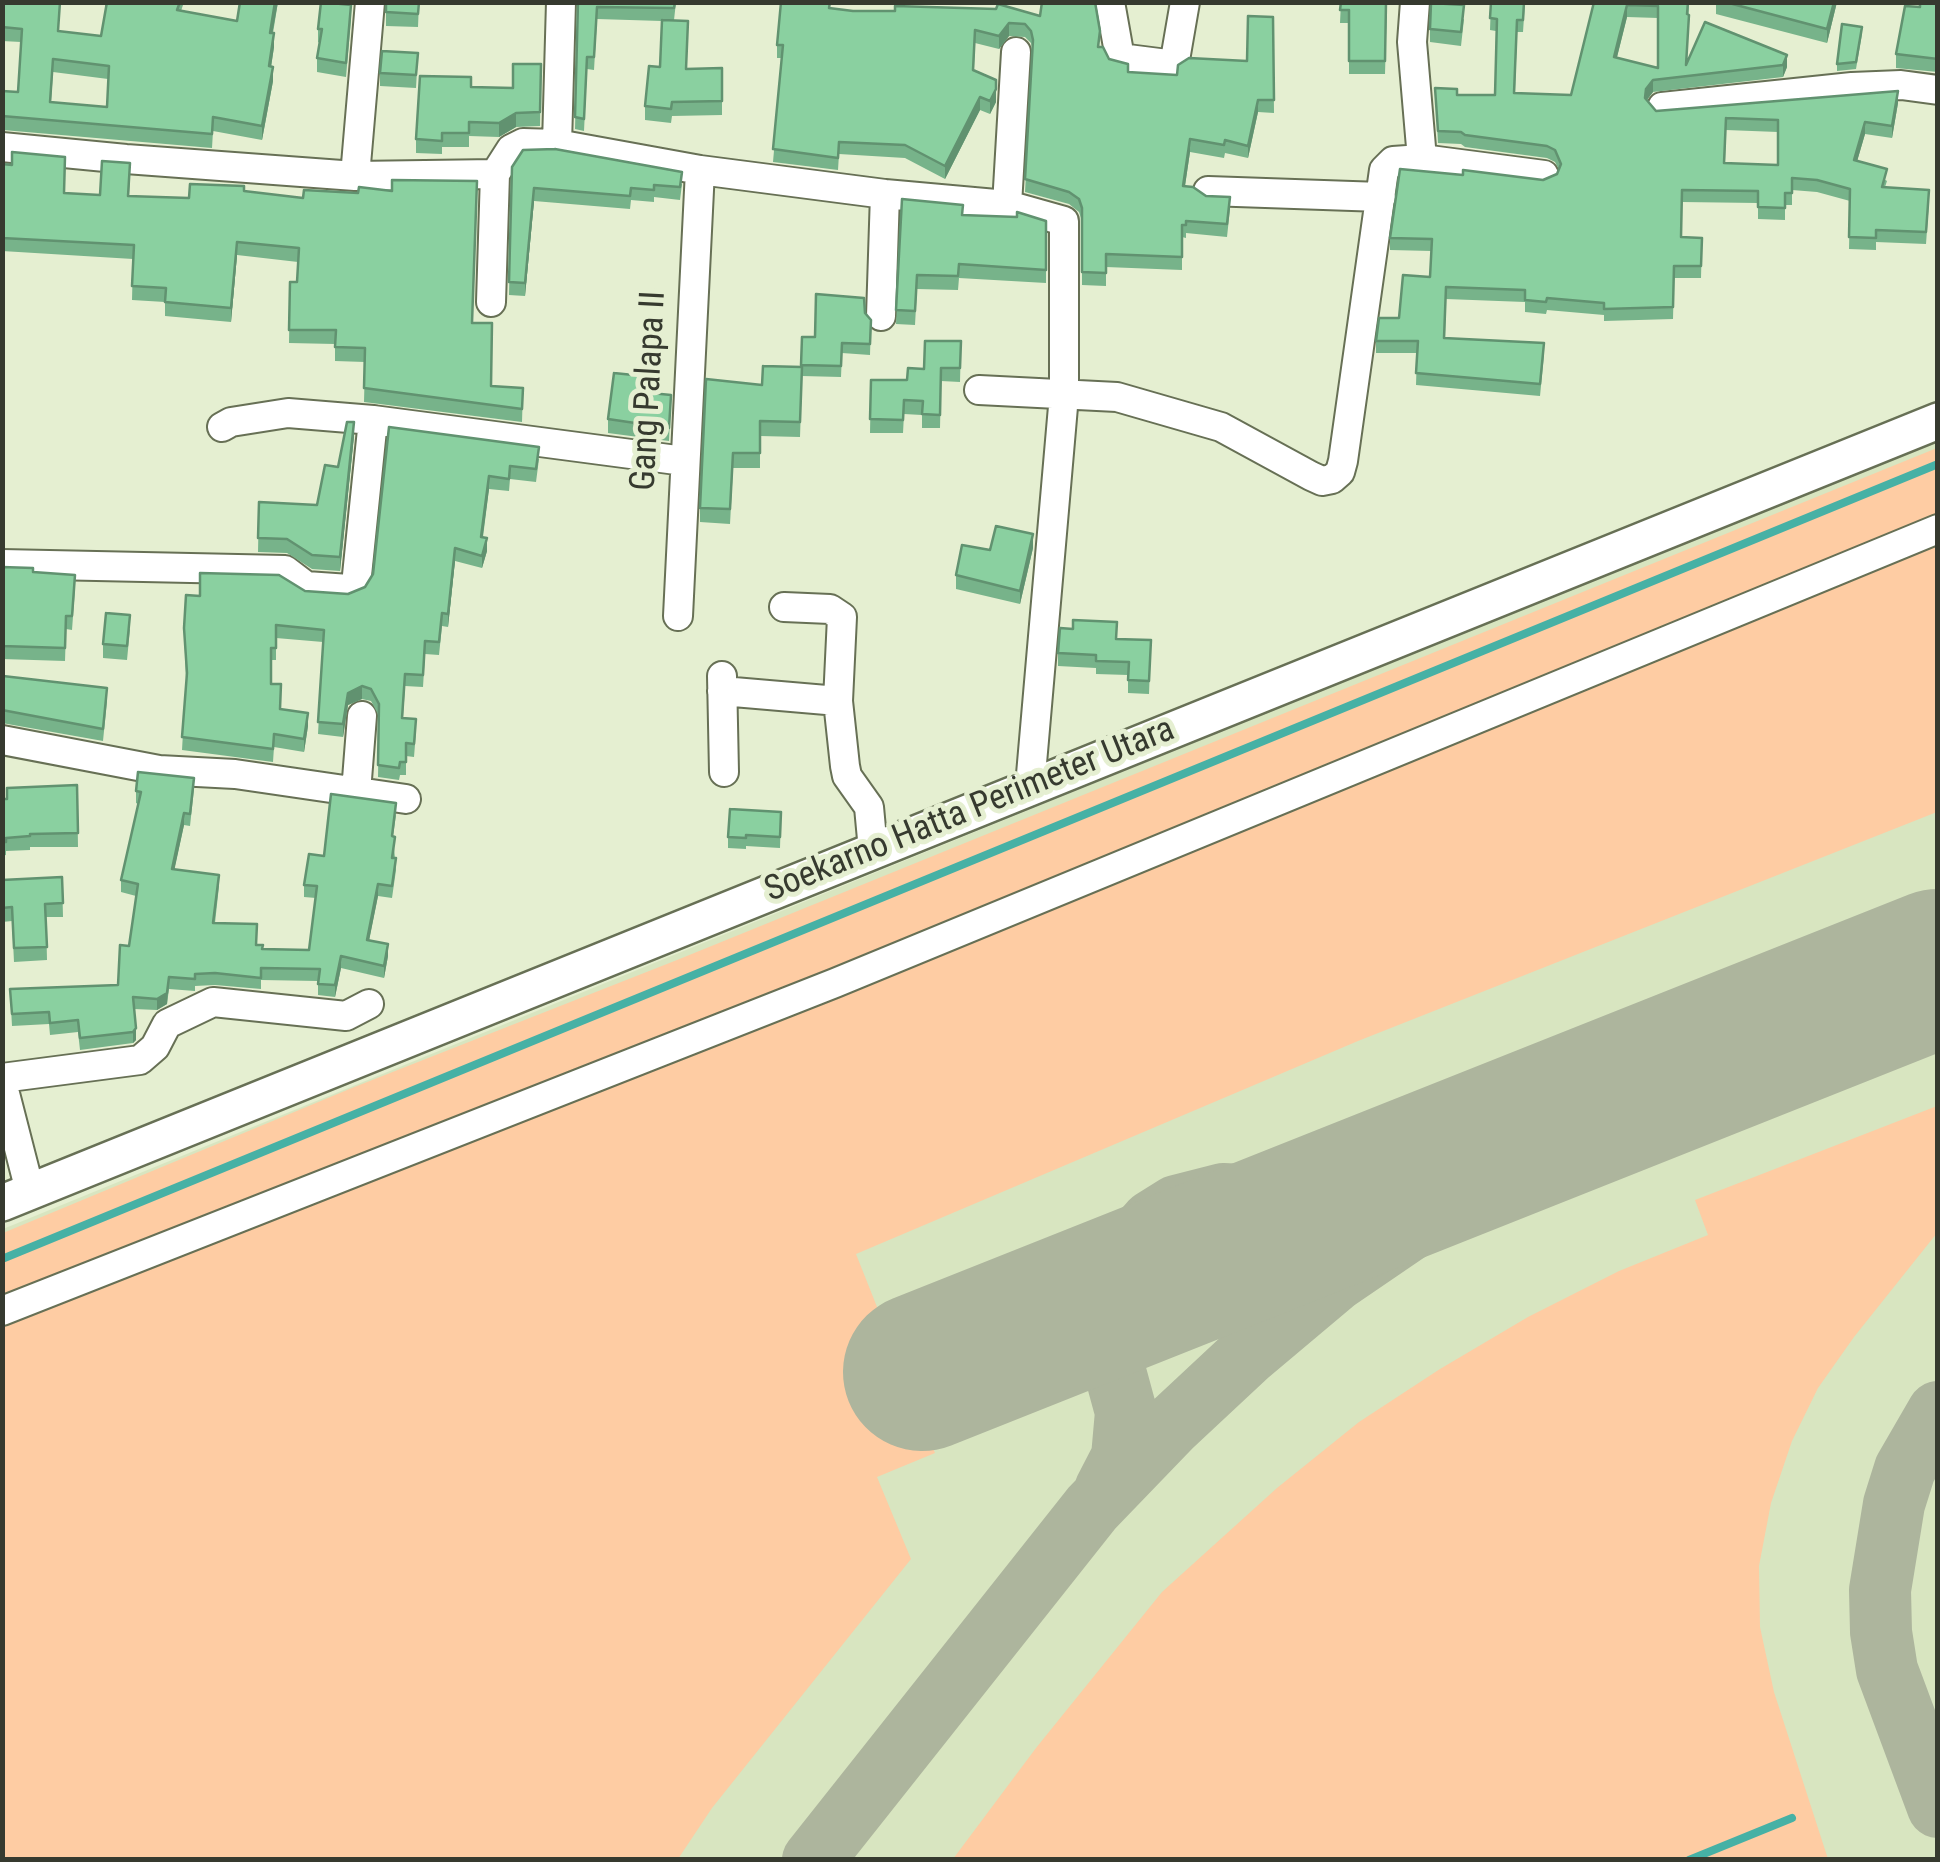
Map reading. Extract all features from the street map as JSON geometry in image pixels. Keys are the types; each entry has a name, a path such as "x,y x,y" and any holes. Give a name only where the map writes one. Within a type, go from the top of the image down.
{"main road":[{"name":"Soekarno Hatta Perimeter Utara","path":"16,1197 1938,421"}],"street":[{"path":"355,176 370,2"},
{"path":"558,144 560,2"},
{"path":"1110,2 1123,60 1167,64 1175,60 1185,2"},
{"path":"1415,2 1412,42 1422,159"},
{"path":"1007,205 1016,52"},
{"path":"1662,106 1852,87 1902,85 1938,90"},
{"path":"491,302 495,174 511,149 523,143 558,144 700,170 885,194 1007,205 1064,221 1064,395 1030,786"},
{"path":"2,147 355,176 495,174"},
{"path":"979,390 1117,397 1221,428 1311,476 1322,481 1332,479 1340,472 1343,461 1384,170 1393,161 1422,159 1544,175"},
{"name":"Gang Palapa II","path":"678,616 700,170"},
{"path":"1208,191 1381,197"},
{"path":"881,316 885,194"},
{"path":"222,427 231,422 288,414 373,420 684,461"},
{"path":"2,564 285,570 306,586 349,588 356,585 373,420"},
{"path":"2,1312 835,983 1938,529"},
{"path":"784,607 830,609 842,617 838,701 847,776 868,807 873,850"},
{"path":"724,772 722,683 838,701"},
{"path":"356,792 362,716"},
{"path":"2,740 159,770 235,774 406,799"},
{"path":"16,1197 2,1080 140,1060 155,1047 167,1024 213,1002 357,1010 372,1052"}],"shaded area":[{"path":"1937,439 1937,1859 3,1860 3,1229"},
{"path":"1937,448 1937,812 1358,1041 856,1254 935,1453 877,1477 911,1559 712,1808 678,1859 3,1860 3,1233 352,1088"},
{"path":"1937,1106 1937,1233 1818,1388 1792,1441 1771,1503 1759,1566 1760,1627 1774,1692 1828,1859 953,1859 1036,1748 1162,1592 1277,1488 1359,1422 1528,1317 1619,1271 1708,1235 1695,1200"}],"building":[{"path":"2,2 60,2 58,31 101,36 107,2 180,2 177,10 237,21 240,2 275,2 270,33 274,33 269,66 273,67 262,126 213,117 212,134 2,116 2,91 18,92 22,29 2,27","holes":["53,59 109,66 107,107 50,102"]},
{"path":"321,2 351,5 346,63 317,58"},
{"path":"386,2 419,2 418,14 386,12"},
{"path":"578,2 675,2 674,8 597,7 594,57 587,57 584,119 575,117"},
{"path":"781,2 830,2 829,8 853,11 895,11 895,6 996,9 998,4 1040,16 1042,2 1095,2 1100,31 1098,47 1103,47 1109,59 1128,64 1128,72 1177,75 1178,65 1189,58 1247,61 1248,16 1273,17 1274,100 1258,100 1248,146 1225,140 1224,145 1190,139 1183,186 1193,187 1206,196 1230,197 1227,224 1186,221 1182,225 1182,257 1106,254 1106,273 1082,272 1079,199 1069,192 1025,179 1033,40 1025,24 1009,23 999,36 975,30 973,70 996,80 996,89 990,101 980,97 945,166 905,145 839,142 838,158 773,149 783,45 777,45"},
{"path":"1341,2 1386,2 1385,61 1349,61 1349,10 1340,10"},
{"path":"1491,2 1524,2 1523,20 1517,20 1514,93 1571,95 1594,2 1688,2 1686,65 1705,22 1787,55 1783,65 1653,80 1645,98 1656,111 1898,91 1892,126 1865,122 1854,160 1887,169 1882,187 1929,190 1926,232 1876,230 1876,238 1849,237 1850,189 1817,180 1792,178 1792,193 1785,193 1785,208 1758,207 1758,191 1682,190 1681,237 1702,238 1701,266 1674,266 1673,307 1604,309 1604,303 1525,300 1525,290 1446,287 1444,338 1544,343 1540,384 1416,373 1418,341 1376,341 1379,318 1399,318 1403,275 1430,277 1432,239 1390,238 1400,169 1463,175 1463,170 1543,180 1557,174 1561,164 1555,150 1547,146 1438,131 1435,88 1457,89 1457,95 1495,95 1497,19 1490,18","holes":["1627,5 1658,6 1658,68 1614,57","1726,118 1778,120 1778,165 1724,163"]},
{"path":"1725,2 1834,2 1827,29"},
{"path":"1920,2 1938,2 1938,59 1896,54 1905,6 1920,7"},
{"path":"1431,3 1464,5 1461,32 1430,29"},
{"path":"662,20 688,21 686,69 722,68 722,101 672,102 671,109 645,106 649,66 660,67"},
{"path":"1842,24 1862,27 1856,62 1837,64"},
{"path":"382,51 418,53 416,75 380,73"},
{"path":"513,64 541,64 540,112 516,113 499,123 469,122 469,133 442,133 442,141 416,139 420,76 471,77 471,87 513,88"},
{"path":"555,149 682,172 680,187 631,188 630,196 534,188 525,283 509,282 512,167 523,150"},
{"path":"12,152 65,157 64,193 100,195 102,161 130,163 128,196 189,198 190,184 244,186 244,191 303,198 304,190 358,193 359,187 392,191 392,180 477,181 472,323 492,323 491,386 523,388 522,409 364,388 365,348 335,347 336,330 289,330 290,282 297,282 299,248 237,242 231,308 165,302 166,288 132,286 134,245 2,238 2,164 12,165"},
{"path":"902,199 963,205 962,215 1017,217 1017,212 1046,221 1046,270 959,264 958,276 917,275 915,311 896,310"},
{"path":"816,294 864,298 865,313 871,320 870,344 842,343 841,366 801,365 802,337 815,337"},
{"path":"925,341 961,341 960,368 941,368 940,415 922,414 923,401 904,400 903,420 870,419 871,380 907,380 908,368 924,369"},
{"path":"763,366 802,367 800,422 760,421 760,453 733,453 730,509 700,508 706,379 762,385"},
{"path":"614,373 643,376 641,392 671,395 669,428 608,419"},
{"path":"347,422 354,422 340,557 312,555 287,539 258,538 259,502 317,505 325,465 338,467"},
{"path":"389,427 539,447 536,469 510,466 509,479 489,476 481,537 487,538 482,556 455,548 448,614 442,613 439,642 425,641 423,675 405,674 402,718 416,719 414,744 406,743 406,762 400,762 399,768 378,765 379,704 371,689 362,686 348,693 343,724 318,722 324,630 276,625 276,648 271,648 271,684 281,684 280,709 308,713 304,739 274,734 273,749 182,737 187,673 186,595 200,596 200,573 279,575 305,591 348,594 365,587 373,574"},
{"path":"996,526 1033,534 1020,591 956,575 962,545 990,550"},
{"path":"2,567 75,575 72,616 66,616 65,648 2,646"},
{"path":"106,613 130,615 127,646 103,644"},
{"path":"1073,620 1117,622 1116,639 1151,640 1149,681 1128,680 1129,662 1096,661 1096,655 1058,653 1060,628 1073,629"},
{"path":"3,676 107,688 103,729 2,710"},
{"path":"138,772 194,778 190,814 184,813 172,869 219,875 213,923 257,924 256,945 263,945 262,949 309,950 317,886 304,885 309,854 324,856 331,794 396,803 392,886 378,884 367,940 388,944 384,966 341,956 335,985 318,984 320,969 261,968 261,978 215,973 195,974 195,979 169,977 167,993 157,999 133,997 133,1032 80,1038 78,1020 50,1023 49,1012 12,1014 10,989 118,985 120,945 129,946 138,884 121,880 141,792 136,791"},
{"path":"77,785 78,833 30,834 2,842 2,799 7,799 7,788"},
{"path":"730,809 781,812 780,837 728,837"},
{"path":"62,877 63,903 45,904 47,947 14,948 12,907 2,908 2,880"}],"waterway":[{"path":"2,1259 1938,464"},
{"path":"1689,1860 1792,1818"}],"taxiway":[{"path":"813,1860 1092,1508 1247,1355 1335,1281 1502,1167 1712,1058"},
{"path":"1105,1490 1122,1457 1126,1412 1104,1331 1104,1306 1117,1261 1152,1221 1176,1206 1223,1194 1298,1206 1337,1202 1460,1155"},
{"path":"1938,1412 1905,1469 1894,1504 1880,1590 1887,1670 1938,1807"}],"runway":[{"path":"922,1372 1938,968"}]}
